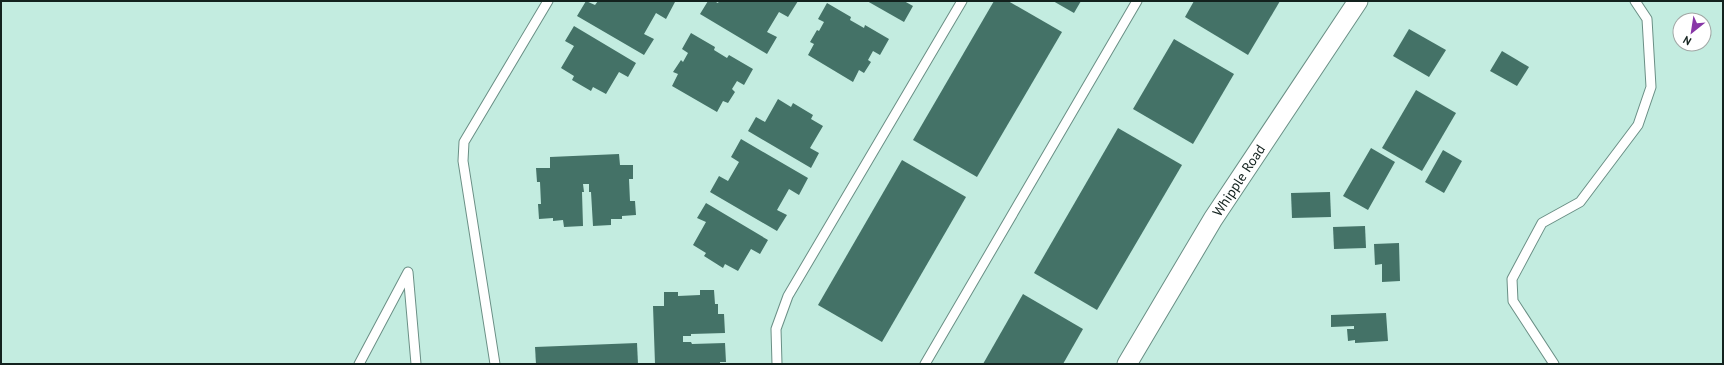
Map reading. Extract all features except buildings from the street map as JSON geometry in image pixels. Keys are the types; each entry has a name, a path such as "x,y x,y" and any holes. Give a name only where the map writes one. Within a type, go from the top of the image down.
{"street":[{"name":"Whipple Road","path":"1127,364 1213,220 1358,1"}],"lane":[{"path":"495,364 463,161 464,142 548,1"},
{"path":"777,364 776,329 788,296 962,1"},
{"path":"925,364 1138,1"},
{"path":"1554,364 1513,301 1512,278 1542,223 1580,202 1638,124 1651,87 1647,19 1635,1"},
{"path":"359,364 408,272 416,364"}]}
